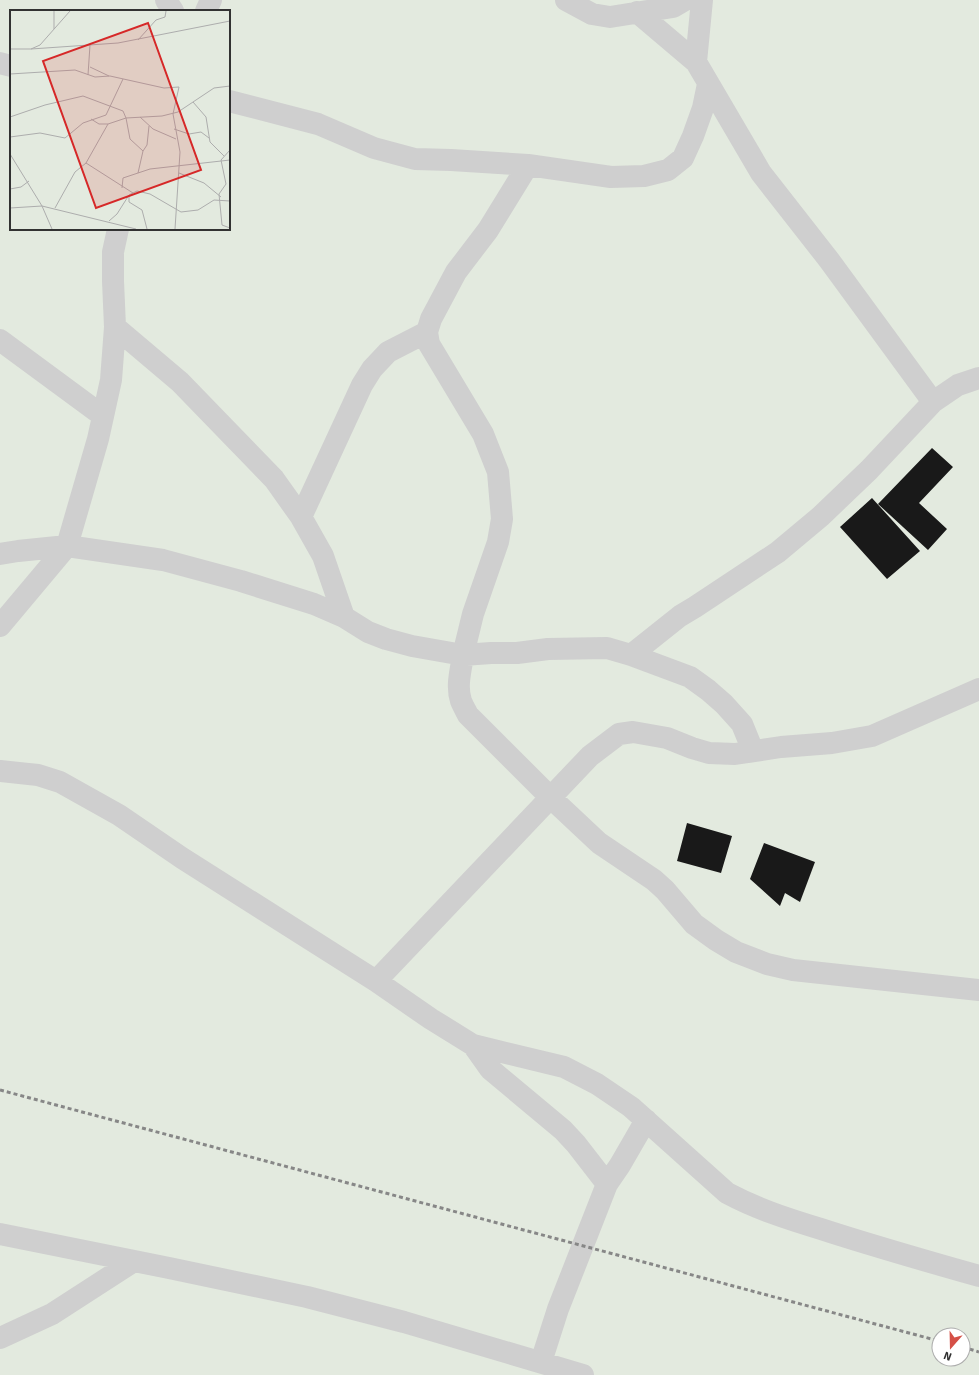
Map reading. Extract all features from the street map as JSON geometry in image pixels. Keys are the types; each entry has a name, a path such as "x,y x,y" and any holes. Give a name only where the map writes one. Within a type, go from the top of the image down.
{"street":[{"path":"166,0 172,10"},
{"path":"206,10 211,0"},
{"path":"566,0 592,14 610,17 678,2"},
{"path":"696,62 702,0"},
{"path":"637,12 696,62 761,173 829,260 933,402"},
{"path":"0,63 10,66"},
{"path":"230,101 318,124 374,148 415,159 528,165 611,177 644,176 668,170 683,158 703,108 708,84"},
{"path":"528,165 488,230 456,272 431,319 427,332 429,344 483,434 498,472 502,519 498,542 473,614 460,675 459,690 461,701 468,715 550,797 599,842 654,880 665,890 694,924 736,952 767,964 793,970 979,990"},
{"path":"0,626 67,546 98,439 111,380 115,327 112,280 113,252 118,230"},
{"path":"115,327 180,382 274,479 301,517 323,556 344,617"},
{"path":"301,517 362,385 372,369 388,352 427,332"},
{"path":"0,340 103,416"},
{"path":"631,655 680,616 778,552 821,516 869,470 933,402 958,385 979,378"},
{"path":"0,554 67,546 163,560 281,593 314,604 344,617 368,632 386,639 412,646 463,656 491,653 517,653 548,649 607,648 631,655 690,677 724,704 742,724 753,751"},
{"path":"376,981 590,756 619,734 634,732 667,738 692,748 709,752 735,754 781,747 832,743 872,736 979,689"},
{"path":"0,770 38,775 60,782 119,815 182,858 376,981 431,1019 473,1045 564,1067 597,1084 631,1107 727,1193 743,1202 762,1210 836,1234 979,1276"},
{"path":"473,1045 495,1074 563,1130 576,1144 607,1184"},
{"path":"541,1362 558,1309 607,1184 646,1120"},
{"path":"0,1234 307,1297 404,1322 584,1375"},
{"path":"0,1338 52,1314 134,1261"}],"shaded area":[{"path":"0,0 979,0 979,1375 0,1375"}],"building":[{"path":"932,448 953,467 919,503 947,529 928,550 878,504"},
{"path":"872,498 920,551 887,579 840,527"},
{"path":"687,823 732,836 721,873 677,861"},
{"path":"764,843 815,862 800,902 785,893 780,906 750,879"}],"railway":[{"path":"0,1090 931,1339"},
{"path":"971,1350 979,1352"}]}
